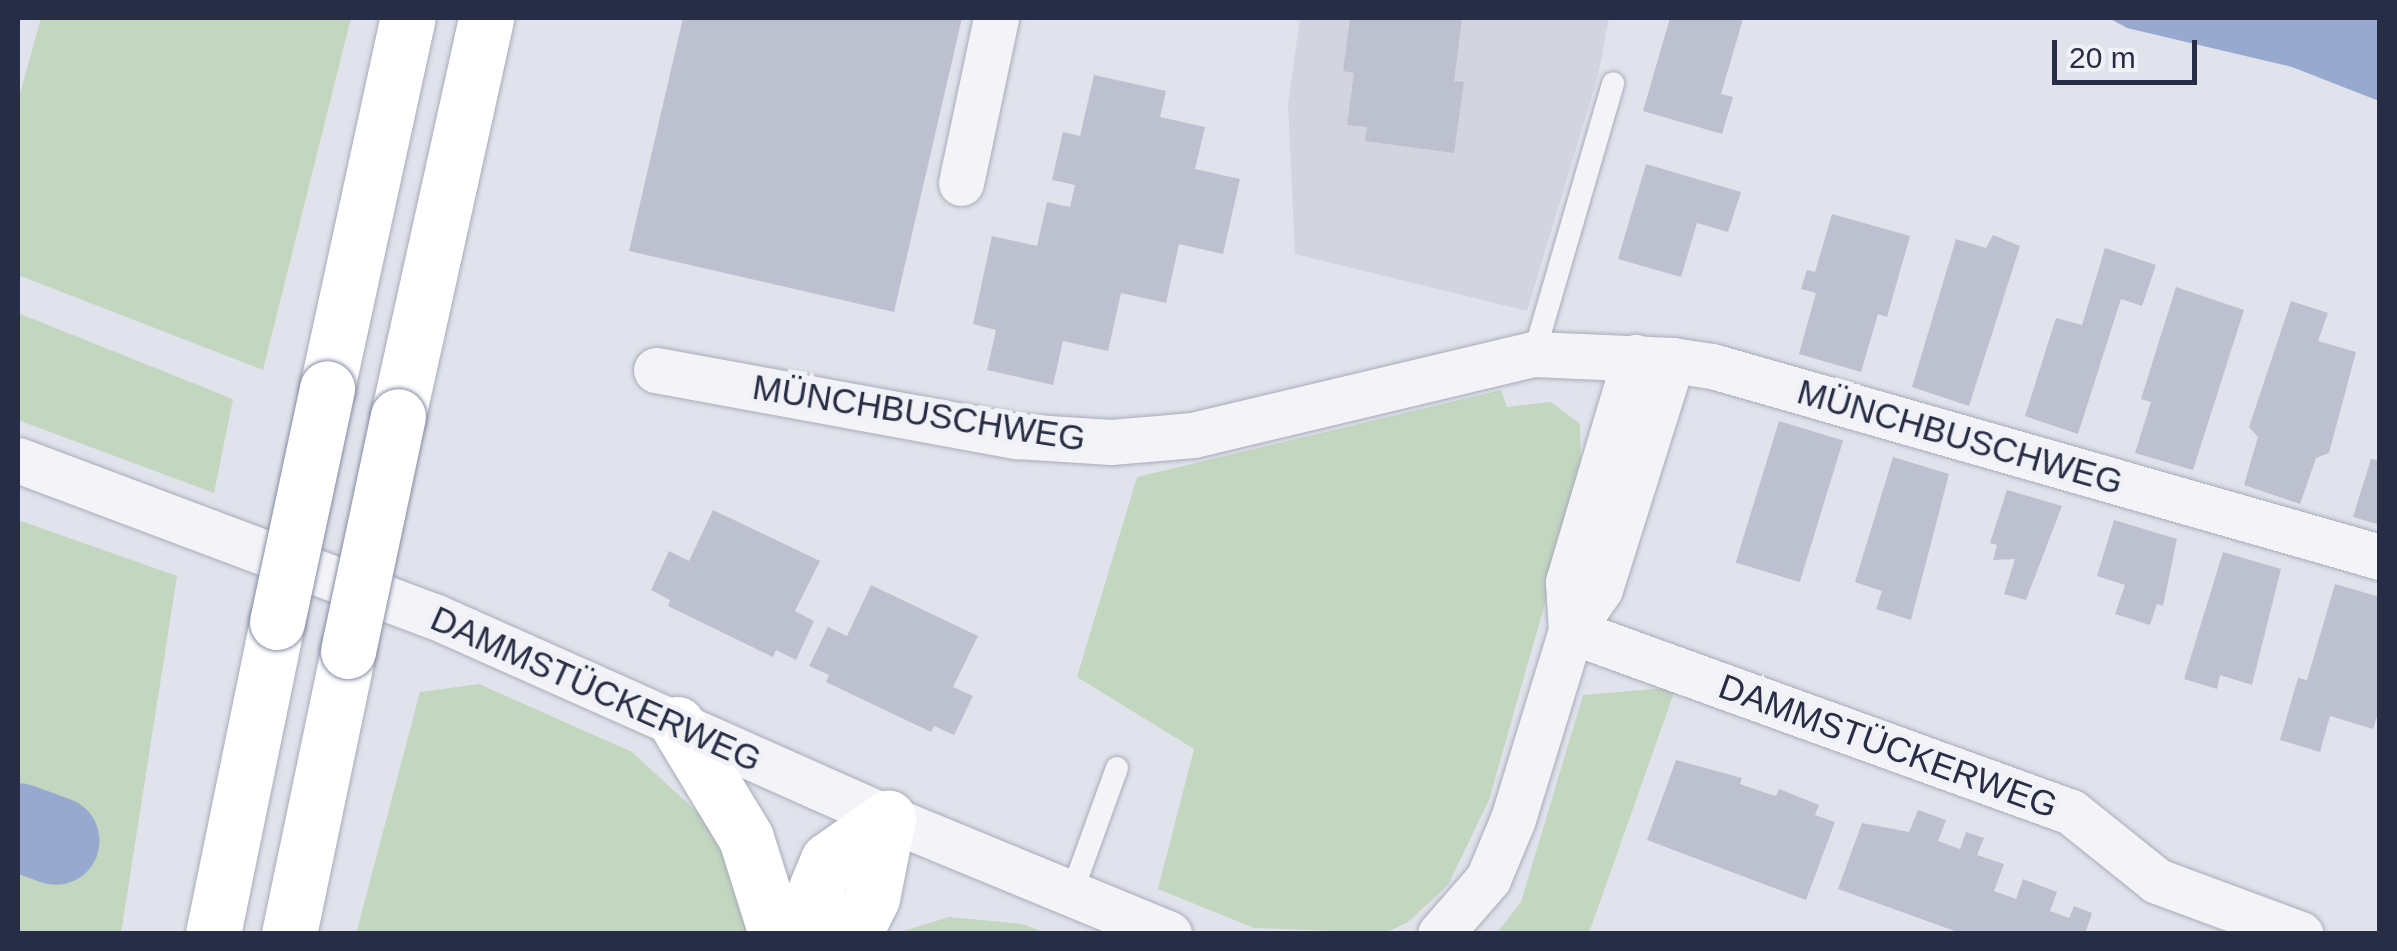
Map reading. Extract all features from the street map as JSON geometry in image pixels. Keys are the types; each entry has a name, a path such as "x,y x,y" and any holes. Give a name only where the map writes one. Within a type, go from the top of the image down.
{"highway":[{"path":"213,934 408,18"},
{"path":"288,934 486,18"},
{"path":"677,724 746,838 776,934"},
{"path":"797,934 828,860 888,818"},
{"path":"854,934 872,898 888,818"}],"street":[{"path":"961,183 996,18"},
{"name":"MÜNCHBUSCHWEG","path":"656,370 1017,436 1111,442 1193,435 1534,354 1654,358 1731,371 2380,557"},
{"path":"1440,934 1488,879 1571,632 1568,582 1654,358"},
{"name":"DAMMSTÜCKERWEG","path":"18,460 434,616 888,818 1169,934"},
{"name":"DAMMSTÜCKERWEG","path":"1571,632 2071,812 2158,881 2300,934"}],"lane":[{"path":"1534,354 1613,83"},
{"path":"1071,895 1117,768"}],"shaded area":[{"path":"1300,18 1609,18 1598,76 1527,311 1295,254 1288,104"}],"green space":[{"path":"41,18 351,18 263,370 18,275 18,101"},
{"path":"18,313 233,399 214,493 18,420"},
{"path":"1501,390 1507,407 1551,402 1580,424 1581,477 1489,800 1448,885 1408,922 1385,933 1254,928 1158,889 1194,749 1077,677 1137,477"},
{"path":"18,520 177,576 121,933 18,933"},
{"path":"479,684 632,752 725,838 753,934 356,934 420,692"},
{"path":"1676,687 1589,933 1496,934 1521,902 1583,695"},
{"path":"949,917 1022,924 1046,933 897,933"}],"water":[{"path":"2109,18 2379,18 2379,101 2292,67 2127,28"}],"building":[{"path":"683,18 962,18 894,312 629,251"},
{"path":"1350,18 1462,18 1454,81 1464,82 1454,153 1365,141 1367,127 1347,125 1354,73 1343,71"},
{"path":"1670,18 1743,19 1721,94 1733,97 1722,134 1643,111"},
{"path":"1094,75 1166,91 1160,117 1205,127 1195,169 1240,179 1223,254 1179,244 1166,303 1121,293 1108,351 1063,341 1053,385 987,370 996,330 973,324 992,236 1037,246 1047,202 1070,207 1075,185 1052,180 1063,132 1080,136"},
{"path":"1646,164 1741,192 1728,232 1697,223 1681,277 1618,259"},
{"path":"1832,214 1910,236 1887,317 1878,314 1861,372 1799,354 1816,293 1801,289 1807,270 1815,272"},
{"path":"1993,235 2020,246 1969,406 1912,387 1956,239 1986,248"},
{"path":"2105,248 2156,265 2142,306 2121,299 2078,434 2025,416 2056,318 2082,325"},
{"path":"2176,287 2244,310 2193,470 2135,453 2151,402 2141,399"},
{"path":"2291,301 2328,313 2318,341 2356,352 2329,453 2316,458 2300,504 2244,485 2258,437 2249,427"},
{"path":"1779,421 1843,441 1800,582 1736,563"},
{"path":"1893,457 1949,474 1911,620 1876,609 1882,591 1855,582"},
{"path":"2371,459 2380,461 2380,525 2353,517"},
{"path":"2007,490 2062,506 2026,600 2004,594 2015,559 1993,560 1997,545 1990,543"},
{"path":"713,510 820,561 795,611 814,621 796,660 776,650 773,657 668,606 670,600 651,590 669,551 689,561"},
{"path":"2114,520 2177,539 2163,606 2157,604 2150,625 2115,614 2125,585 2097,576"},
{"path":"2223,552 2281,569 2252,685 2220,675 2217,689 2184,679"},
{"path":"2335,584 2380,597 2380,707 2373,729 2330,716 2320,752 2280,740 2298,678 2307,680"},
{"path":"871,585 978,636 953,687 973,696 954,735 934,726 931,732 826,682 829,675 809,666 828,627 847,636"},
{"path":"1676,760 1742,778 1740,784 1776,796 1779,789 1819,805 1815,815 1835,822 1806,900 1647,840"},
{"path":"1918,810 1946,820 1938,841 1960,849 1966,832 1984,838 1977,855 2004,864 1994,891 2016,899 2023,879 2057,892 2050,911 2069,918 2074,906 2092,913 2085,934 1963,934 1838,889 1862,823 1909,832"}],"waterway":[{"path":"18,827 56,841"}]}
